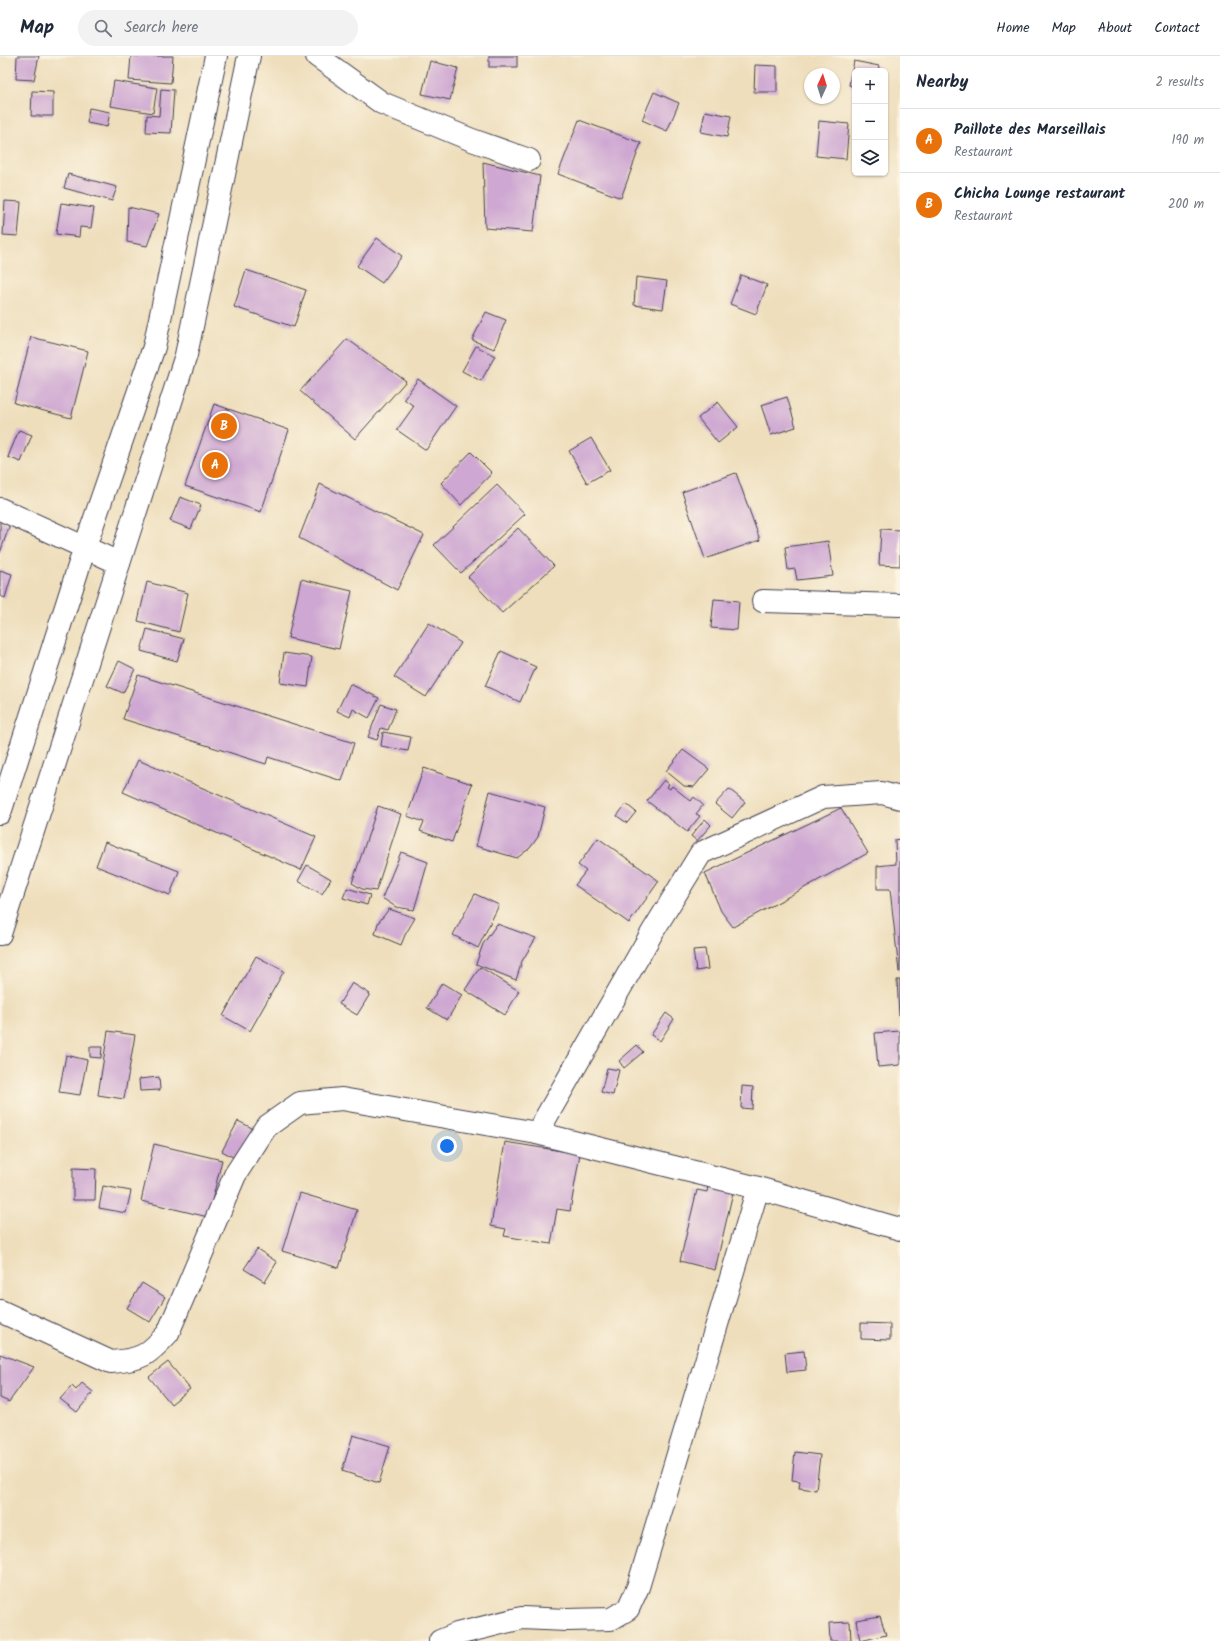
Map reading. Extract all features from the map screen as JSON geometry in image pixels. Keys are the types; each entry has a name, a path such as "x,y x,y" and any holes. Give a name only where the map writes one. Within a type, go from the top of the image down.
{"street":[{"path":"0,812 85,547 154,347 216,56"},
{"path":"0,934 186,355 249,56"},
{"path":"317,56 382,104 472,140 529,160"},
{"path":"0,509 119,563"},
{"path":"763,601 900,605"},
{"path":"537,1133 653,930 701,853 823,797 882,793 900,798"},
{"path":"0,1311 111,1362 129,1361 150,1353 168,1333 235,1175 266,1127 300,1103 342,1099 537,1133 758,1188 900,1229"},
{"path":"440,1641 457,1634 522,1618 567,1620 611,1619 628,1609 638,1587 758,1188"}],"building":[{"path":"17,56 39,56 34,80 16,79"},
{"path":"131,56 173,56 171,83 129,80"},
{"path":"489,56 517,56 517,67 489,67"},
{"path":"430,61 458,68 450,100 422,94"},
{"path":"854,61 879,66 879,68 853,68"},
{"path":"755,65 777,66 777,92 754,92"},
{"path":"852,71 852,86 849,85"},
{"path":"114,81 157,88 153,113 110,106"},
{"path":"161,89 174,90 171,133 146,132 147,115 159,116"},
{"path":"32,91 53,92 53,116 31,116"},
{"path":"654,92 679,103 667,131 642,120"},
{"path":"89,108 110,112 107,127 87,123"},
{"path":"705,111 731,116 727,137 701,132"},
{"path":"579,120 641,143 621,198 558,174"},
{"path":"819,121 849,124 846,159 816,156"},
{"path":"483,162 540,176 533,232 485,228"},
{"path":"68,174 117,187 112,201 64,188"},
{"path":"5,201 21,202 18,236 3,235"},
{"path":"61,203 94,208 91,228 80,227 79,237 56,234"},
{"path":"128,207 159,214 147,246 127,242"},
{"path":"377,238 402,256 382,283 357,266"},
{"path":"246,270 306,290 294,327 234,307"},
{"path":"741,275 767,285 756,314 730,304"},
{"path":"636,277 667,281 663,309 634,305"},
{"path":"486,312 506,320 494,349 472,340"},
{"path":"31,337 88,351 71,418 14,403"},
{"path":"347,339 406,381 355,439 300,391"},
{"path":"476,346 495,356 481,381 462,371"},
{"path":"418,379 456,406 426,450 397,430 414,406 404,399"},
{"path":"787,397 796,427 771,435 761,405"},
{"path":"718,402 738,427 718,443 698,418"},
{"path":"214,404 289,430 261,512 185,486"},
{"path":"19,430 32,435 21,462 8,457"},
{"path":"591,438 610,470 587,483 569,451"},
{"path":"471,452 492,473 461,505 441,483"},
{"path":"736,473 760,540 705,559 682,492"},
{"path":"320,484 424,535 397,590 299,538"},
{"path":"497,485 525,514 461,573 434,545"},
{"path":"180,497 201,505 191,529 170,521"},
{"path":"0,521 10,524 0,553"},
{"path":"518,528 554,566 502,613 468,577"},
{"path":"881,529 900,530 900,566 879,565"},
{"path":"828,541 833,576 797,580 795,569 788,570 785,547"},
{"path":"0,570 12,574 5,598 0,596"},
{"path":"301,579 352,591 339,649 288,638"},
{"path":"147,582 188,593 179,632 138,621"},
{"path":"714,599 739,601 737,630 711,628"},
{"path":"429,623 461,643 426,697 394,677"},
{"path":"147,629 184,639 177,661 141,651"},
{"path":"501,651 536,667 520,702 485,686"},
{"path":"284,653 312,657 308,687 280,683"},
{"path":"119,661 135,669 123,693 107,686"},
{"path":"138,675 354,743 342,781 268,757 266,764 123,719"},
{"path":"350,684 379,698 369,718 353,709 350,717 337,711"},
{"path":"381,704 396,709 388,730 381,728 377,740 368,737"},
{"path":"383,732 411,737 408,751 381,746"},
{"path":"683,750 709,769 694,787 684,786 666,771"},
{"path":"138,760 316,837 301,870 123,792"},
{"path":"424,768 472,784 452,842 420,831 424,822 407,816"},
{"path":"664,780 669,784 667,787 670,789 672,786 691,801 694,797 703,805 696,814 700,816 687,832 647,801"},
{"path":"729,789 745,802 732,818 715,804"},
{"path":"490,791 545,807 538,837 530,848 517,858 476,846"},
{"path":"626,804 636,812 627,823 617,816"},
{"path":"378,806 401,814 376,891 362,889 352,883"},
{"path":"841,808 868,853 733,927 721,911 705,873"},
{"path":"705,819 711,825 697,841 691,836"},
{"path":"598,838 659,881 629,923 575,885 586,871 578,865"},
{"path":"900,839 899,972 890,889 877,889 877,866 896,864 895,840"},
{"path":"105,842 179,871 170,895 96,866"},
{"path":"401,852 428,862 414,910 396,907 382,898"},
{"path":"307,865 331,879 322,894 298,881"},
{"path":"347,888 370,895 367,905 343,898"},
{"path":"475,894 499,905 478,948 453,935"},
{"path":"389,909 415,918 401,945 375,934 378,923"},
{"path":"497,924 536,938 522,961 516,980 476,964 483,944"},
{"path":"705,949 708,969 696,971 693,950"},
{"path":"256,956 284,971 250,1031 223,1016"},
{"path":"480,967 519,991 505,1015 465,990"},
{"path":"897,980 900,980 900,1015 899,1015"},
{"path":"352,983 370,994 357,1015 339,1004"},
{"path":"442,983 462,995 447,1020 427,1008"},
{"path":"666,1013 674,1019 660,1041 651,1035"},
{"path":"108,1031 135,1035 124,1099 98,1095"},
{"path":"900,1031 900,1065 878,1067 875,1033"},
{"path":"637,1045 643,1052 624,1068 619,1061"},
{"path":"90,1047 102,1047 101,1058 90,1057"},
{"path":"66,1055 87,1060 80,1095 59,1092"},
{"path":"607,1068 619,1070 613,1095 601,1092"},
{"path":"159,1077 160,1090 140,1091 139,1079"},
{"path":"742,1086 753,1087 752,1109 741,1108"},
{"path":"238,1121 256,1130 240,1161 222,1151"},
{"path":"505,1142 580,1154 570,1211 557,1209 551,1244 504,1236 506,1229 491,1226"},
{"path":"154,1144 222,1160 208,1217 141,1201"},
{"path":"73,1168 96,1169 95,1200 73,1200"},
{"path":"103,1186 131,1191 126,1213 99,1208"},
{"path":"708,1186 733,1192 715,1270 680,1261 697,1190 707,1192"},
{"path":"300,1193 357,1210 339,1268 282,1251"},
{"path":"257,1249 277,1262 265,1282 244,1269"},
{"path":"142,1283 165,1297 150,1322 127,1308"},
{"path":"861,1323 890,1324 890,1340 861,1339"},
{"path":"804,1351 806,1370 787,1372 785,1353"},
{"path":"0,1354 34,1367 9,1402 0,1398"},
{"path":"168,1362 190,1389 171,1404 149,1377"},
{"path":"82,1383 93,1392 77,1412 60,1399 72,1386 76,1390"},
{"path":"353,1435 390,1446 379,1483 342,1471"},
{"path":"795,1452 820,1455 816,1490 799,1488 800,1481 792,1480"},
{"path":"880,1616 886,1635 860,1641 856,1620"},
{"path":"850,1622 851,1641 830,1641 829,1623"}],"place":[{"name":"Chicha Lounge restaurant","path":"224,426"},
{"name":"Paillote des Marseillais","path":"215,465"}]}
